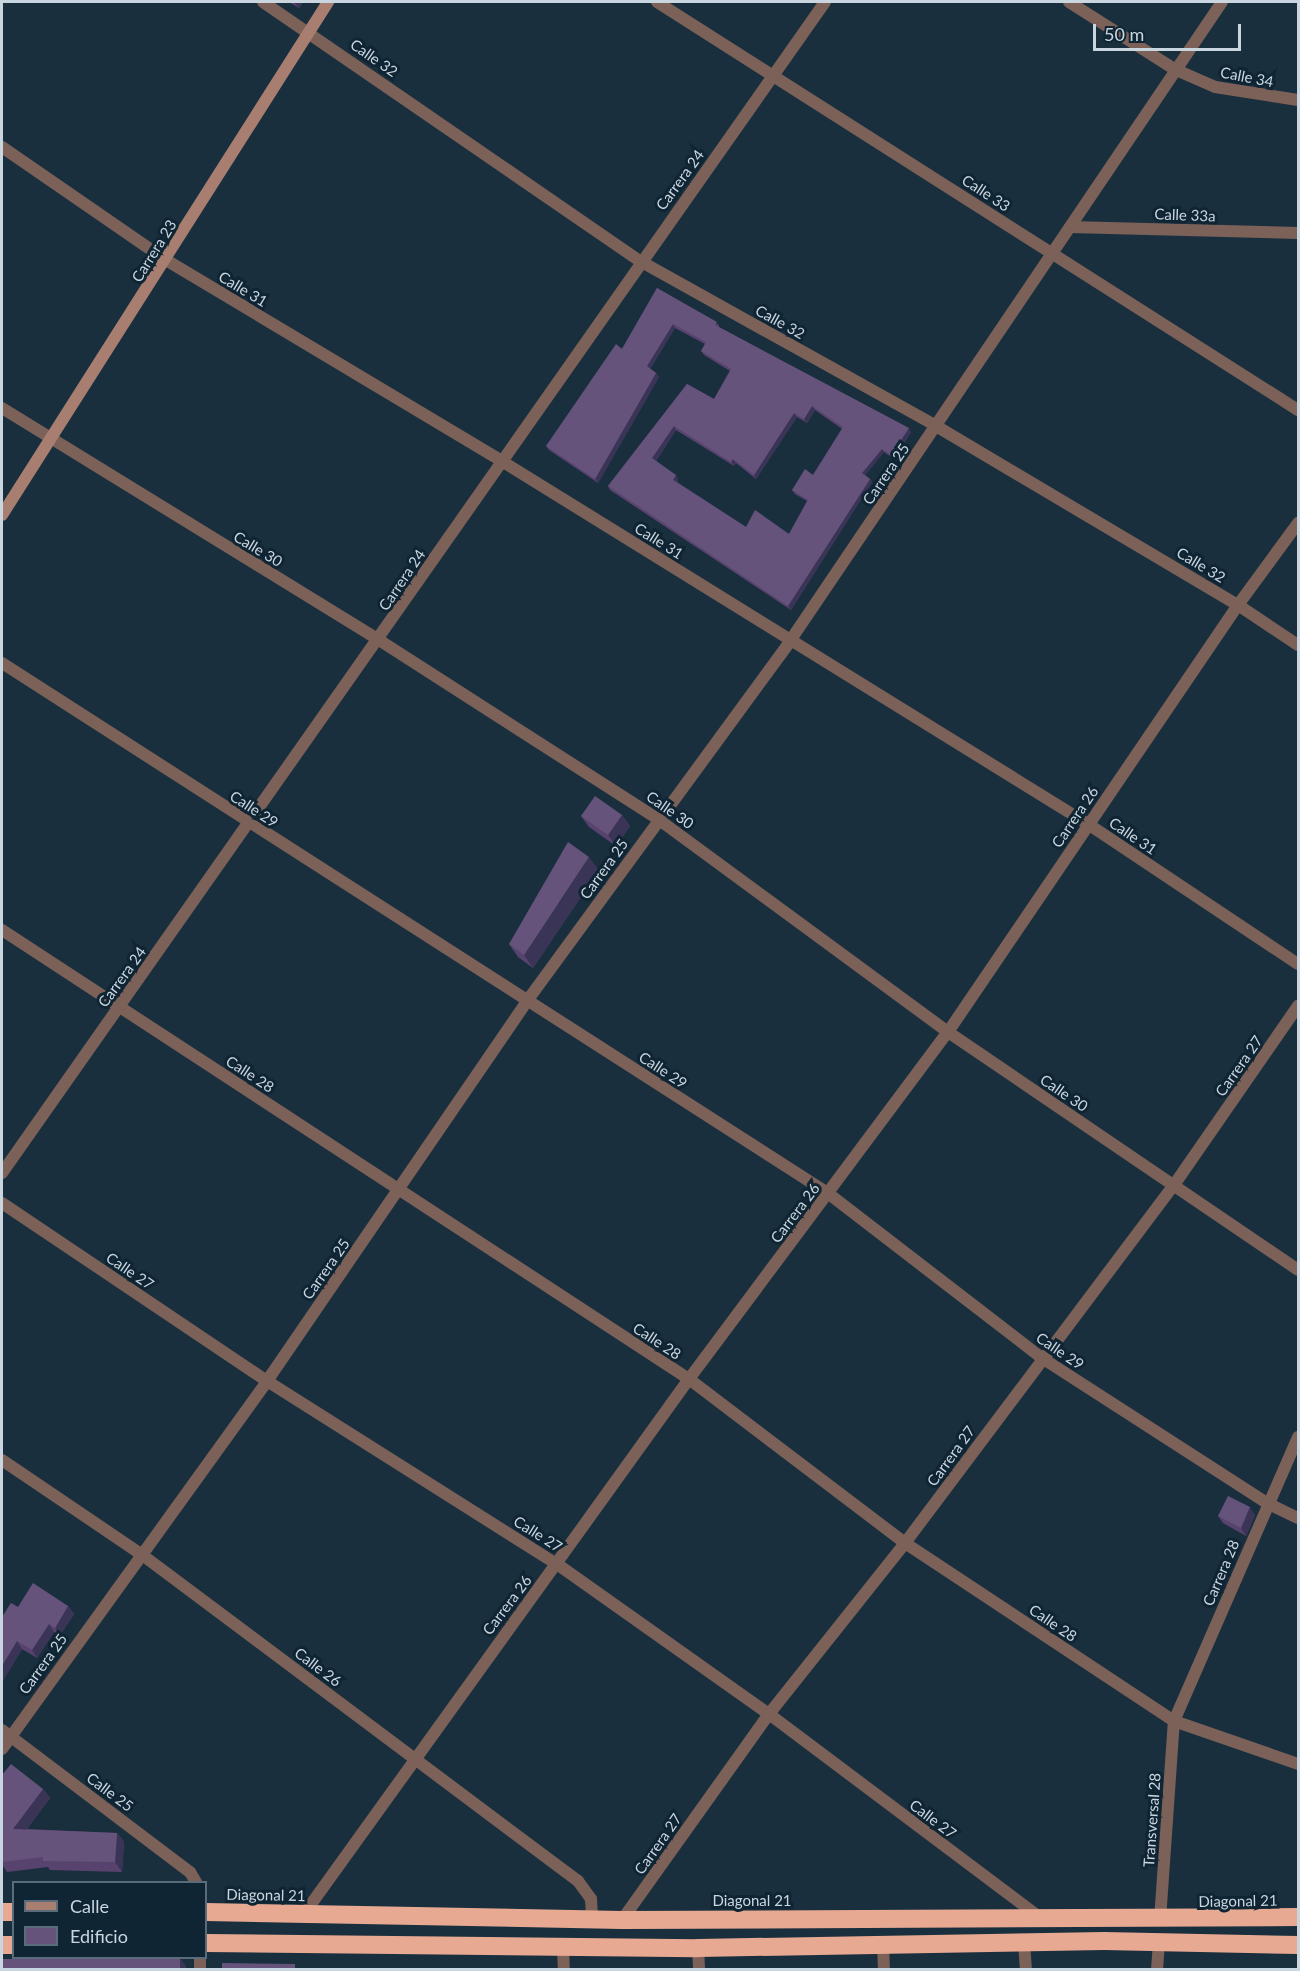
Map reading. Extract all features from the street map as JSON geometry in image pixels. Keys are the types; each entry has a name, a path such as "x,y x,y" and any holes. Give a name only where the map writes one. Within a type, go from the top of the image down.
{"highway":[{"name":"Diagonal 21","path":"207,1912 622,1920 1039,1917 1160,1920 1299,1917"},
{"path":"207,1943 698,1948 1024,1942 1299,1945"}],"street":[{"name":"Calle 32","path":"263,2 309,31 640,261 936,426 1238,605 1299,645"},
{"name":"Carrera 23","path":"2,515 328,2"},
{"name":"Calle 33","path":"657,2 1299,410"},
{"name":"Carrera 24","path":"2,1173 379,640 500,460 825,2"},
{"name":"Calle 34","path":"1069,2 1174,69 1215,87 1299,100"},
{"name":"Carrera 25","path":"2,1749 6,1733 141,1554 267,1381 527,1001 790,641 1053,254 1174,69 1222,2"},
{"name":"Calle 31","path":"2,147 166,260 500,460 1088,824 1299,964"},
{"name":"Calle 33a","path":"1070,227 1299,233"},
{"name":"Calle 30","path":"2,408 50,440 379,640 658,819 948,1032 1299,1270"},
{"name":"Carrera 26","path":"304,1914 413,1757 557,1564 689,1379 948,1032 1238,605 1299,523"},
{"name":"Calle 29","path":"2,663 829,1194 1042,1358 1267,1503 1299,1518"},
{"name":"Calle 28","path":"2,930 689,1379 905,1543 1174,1721 1299,1764"},
{"name":"Carrera 27","path":"622,1920 769,1714 905,1543 1174,1185 1299,1006"},
{"name":"Calle 27","path":"2,1203 267,1381 557,1564 769,1714 1039,1917"},
{"name":"Carrera 28","path":"1174,1721 1267,1503 1299,1437"},
{"name":"Calle 26","path":"2,1460 141,1554 584,1886 591,1899 592,1918"},
{"name":"Transversal 28","path":"1160,1920 1174,1721"},
{"name":"Calle 25","path":"6,1733 190,1872 195,1881"},
{"path":"1024,1942 1026,1970"},
{"path":"883,1943 884,1970"},
{"path":"1157,1970 1159,1944"},
{"path":"563,1946 564,1970"},
{"path":"698,1948 699,1970"}],"building":[{"path":"657,288 717,322 715,325 909,428 891,455 882,449 862,473 870,479 788,606 608,486 687,384 714,399 731,369 701,351 706,342 673,324 647,366 656,373 595,479 546,446 616,344 622,349","holes":["812,406 843,427 813,475 805,469 792,490 808,500 789,534 755,510 746,527 673,480 676,475 652,458 674,426 731,462 733,459 754,475 794,413 804,419"]},
{"path":"595,796 622,815 608,835 581,816"},
{"path":"568,842 589,857 524,955 509,944"},
{"path":"1228,1496 1250,1507 1241,1528 1218,1516"},
{"path":"33,1583 68,1606 55,1628 49,1624 32,1650 17,1641 2,1666 2,1617 11,1603 18,1607"},
{"path":"11,1764 43,1789 13,1829 117,1833 115,1862 43,1861 43,1857 2,1862 2,1775"},
{"path":"2,1959 180,1959 180,1970 2,1970"},
{"path":"222,1963 295,1964 295,1970 222,1970"}]}
